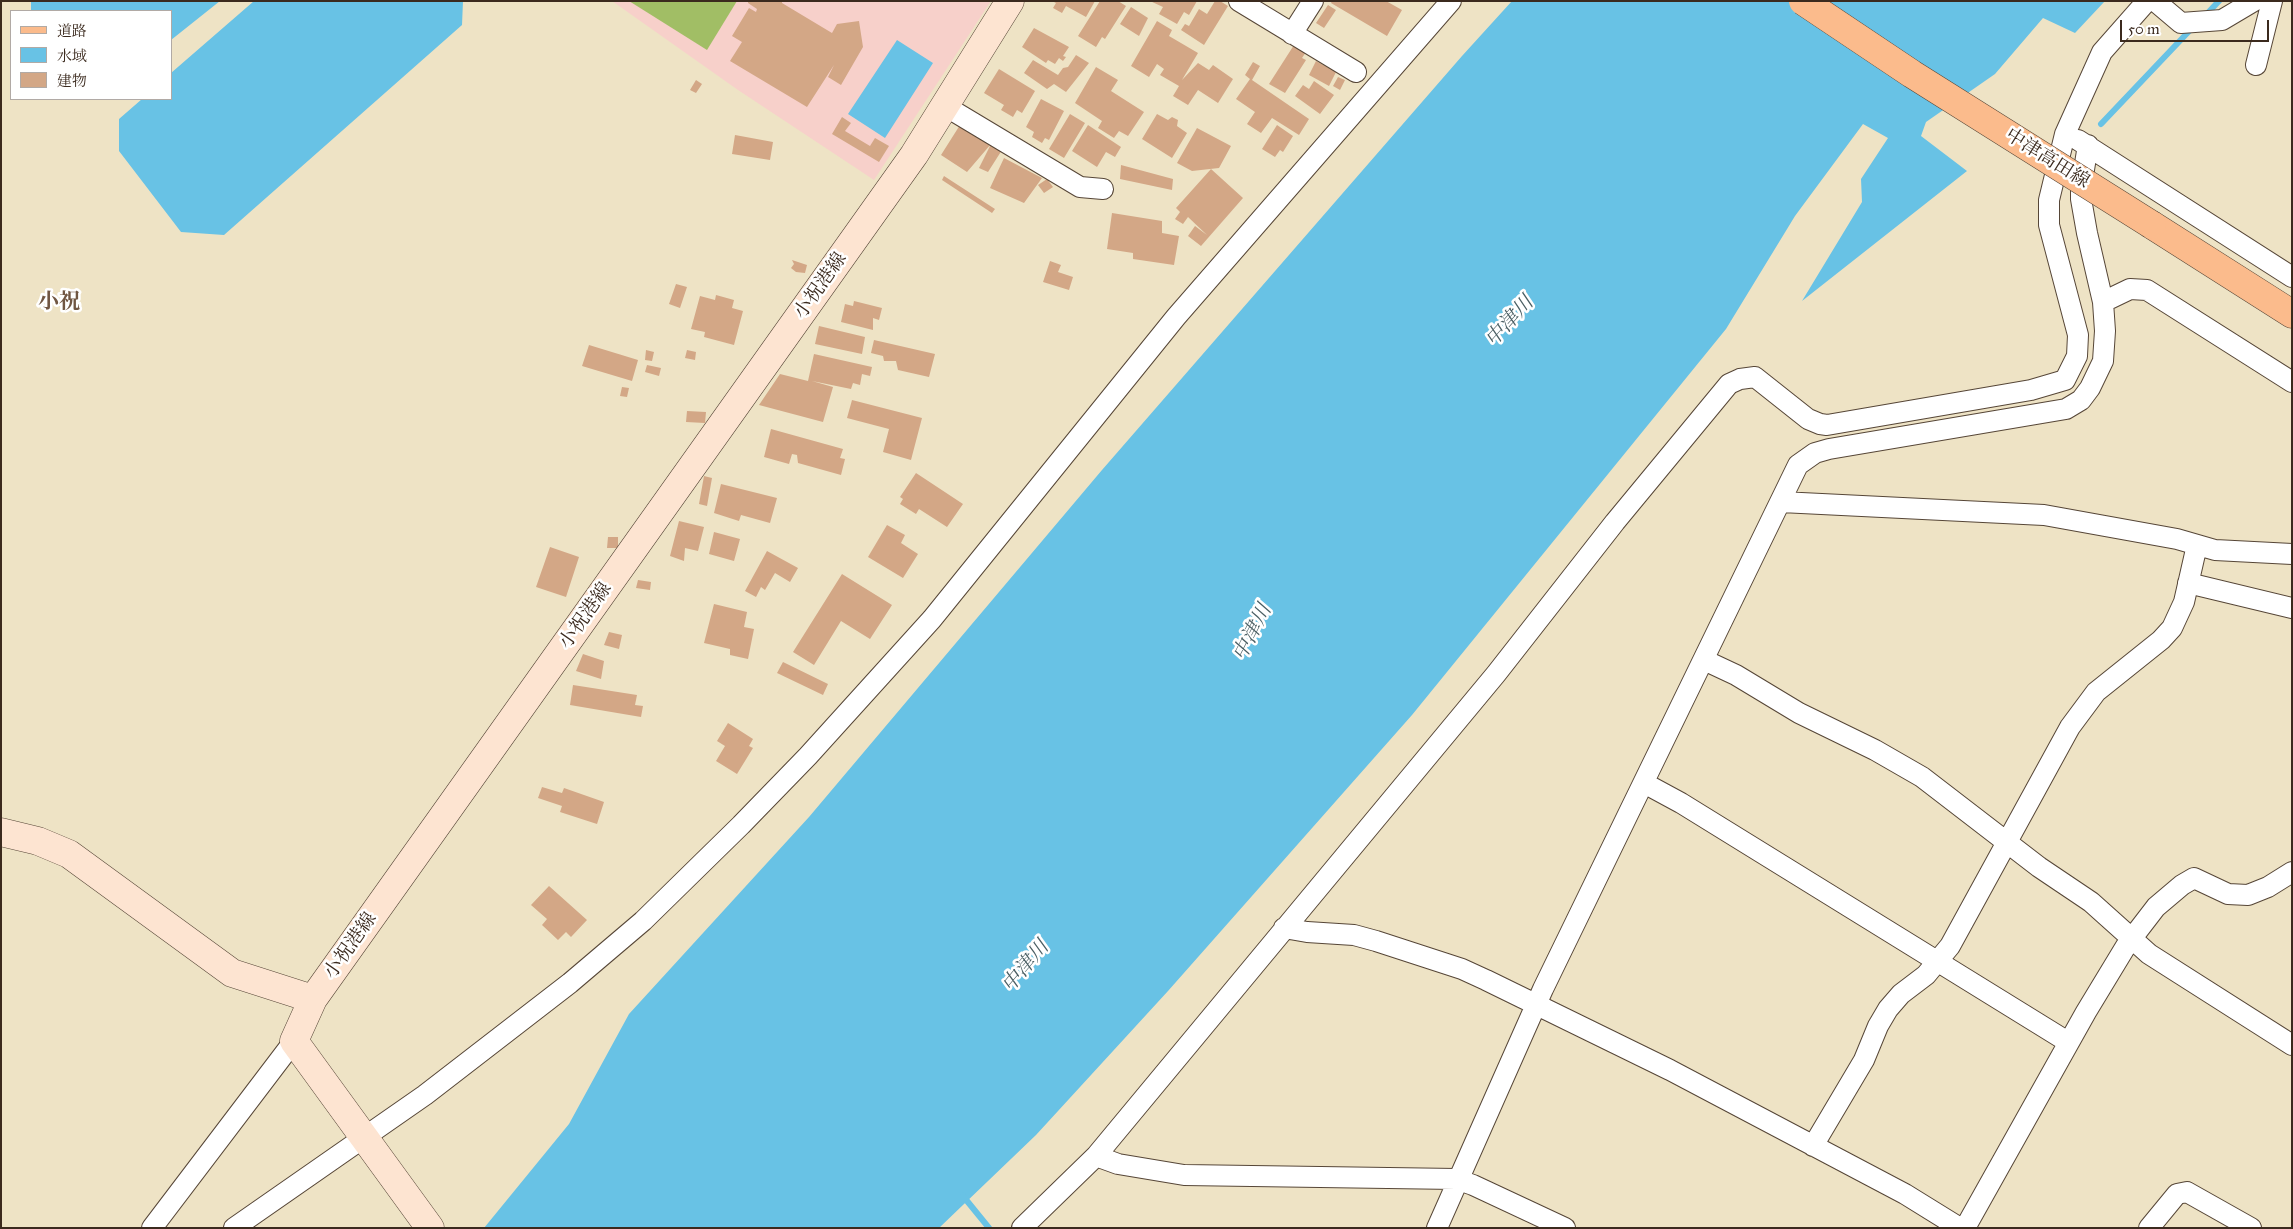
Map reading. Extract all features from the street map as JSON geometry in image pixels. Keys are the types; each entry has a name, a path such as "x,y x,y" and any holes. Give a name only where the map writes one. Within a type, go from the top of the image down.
{"main road":[{"name":"小祝港線","path":"294,1042 313,999 909,163 1010,1"},
{"name":"中津高田線","path":"1803,1 1912,74 2292,314"},
{"path":"1,832 38,841 69,854 232,973 313,999"},
{"path":"294,1042 430,1228"}],"street":[{"path":"1239,1 1356,72"},
{"path":"1292,34 1313,1"},
{"path":"234,1228 368,1142 570,983 629,934 697,869 808,756 932,619 1176,317 1438,11 1451,1"},
{"path":"1022,1228 1096,1156 1496,674 1615,522 1729,384 1740,379 1755,378 1808,419 1828,425 2031,390 2064,380 2077,356 2078,335 2048,216 2049,200 2064,134 2102,52 2148,1"},
{"path":"2155,1 2181,23 2222,20 2254,1"},
{"path":"2256,65 2272,1"},
{"path":"945,106 1080,187 1103,190"},
{"path":"2064,134 2088,145 2292,277"},
{"path":"1437,1228 1537,1004 1794,472 1804,460 1815,453 1829,449 2066,408 2073,405 2090,388 2101,368 2105,345 2103,302 2081,199 2088,145"},
{"path":"2103,302 2130,289 2147,290 2292,382"},
{"path":"1781,502 2044,515 2177,539 2224,551 2292,554"},
{"path":"1813,1146 1864,1060 1878,1026 1888,1009 1938,961 1950,946 2006,842 2044,779 2070,727 2096,692 2148,652 2167,634 2180,613 2197,545"},
{"path":"2188,583 2292,608"},
{"path":"1704,660 1751,683 1826,728 1895,760 1945,793 2006,842 2090,902 2130,940 2177,973 2292,1045"},
{"path":"1644,783 1681,803 2068,1042"},
{"path":"1965,1228 2068,1042 2130,940 2147,917 2165,899 2194,878 2228,894 2248,895 2268,888 2292,872"},
{"path":"1284,928 1307,932 1354,935 1376,940 1462,969 1670,1070 1930,1208 1960,1228"},
{"path":"152,1228 294,1042"},
{"path":"1096,1156 1118,1164 1184,1175 1436,1178 1459,1180 1565,1228"},
{"path":"2149,1228 2177,1194 2187,1192 2252,1228"}],"shaded area":[{"path":"612,1 991,1 874,180 738,90"}],"green space":[{"path":"629,1 737,1 707,50"}],"water":[{"path":"31,1 220,1 172,39 172,10 31,10"},
{"path":"254,1 463,1 462,25 224,235 181,232 119,151 119,119 141,100 172,100 172,72"},
{"name":"中津川","path":"1512,1 2105,1 2075,33 2043,18 1995,74 1926,122 1921,136 1967,171 1802,301 1862,202 1861,179 1888,138 1863,124 1795,216 1726,329 1412,715 1168,991 1036,1135 939,1228 484,1228 569,1124 629,1014 809,817 1102,470"},
{"path":"897,40 933,63 885,138 848,114"}],"building":[{"path":"748,1 782,1 782,3 832,33 837,24 859,21 863,47 841,85 828,77 834,65 807,107 730,61 742,42 732,36 749,8 756,12 757,9"},
{"path":"1052,1 1095,1 1086,17 1066,6 1062,13 1053,8 1056,3"},
{"path":"1100,1 1118,1 1126,6 1105,39 1102,37 1096,47 1078,36"},
{"path":"1150,1 1197,1 1189,15 1184,12 1177,24 1159,14 1163,7"},
{"path":"1215,1 1220,1 1228,6 1204,45 1181,30 1185,24 1189,26 1199,9 1207,14"},
{"path":"1332,1 1386,1 1402,10 1387,36 1331,3"},
{"path":"1328,5 1336,10 1324,28 1316,23"},
{"path":"1131,7 1148,18 1139,36 1120,24"},
{"path":"1157,21 1172,30 1169,36 1198,53 1182,80 1198,63 1209,70 1213,65 1233,79 1218,103 1198,90 1188,105 1173,96 1179,86 1160,75 1164,69 1157,64 1149,77 1131,66"},
{"path":"1034,28 1069,47 1063,56 1066,57 1063,61 1059,58 1055,64 1048,60 1046,63 1022,47"},
{"path":"1294,45 1306,52 1302,58 1306,60 1285,93 1269,84"},
{"path":"1076,55 1089,63 1066,92 1054,84 1047,89 1024,73 1033,60 1058,75 1063,68 1068,67"},
{"path":"1316,61 1336,72 1329,86 1309,75"},
{"path":"1253,62 1260,66 1252,80 1309,119 1299,135 1272,118 1261,133 1247,124 1255,112 1236,99 1250,79 1245,75"},
{"path":"1096,67 1118,80 1111,91 1144,112 1128,136 1119,131 1114,138 1098,128 1102,121 1075,103"},
{"path":"999,69 1035,91 1022,113 1017,110 1013,117 1001,110 1004,105 984,93"},
{"path":"1338,77 1345,80 1340,90 1333,86"},
{"path":"696,80 702,84 696,93 690,90"},
{"path":"1314,81 1334,95 1320,114 1295,96 1303,85 1309,89"},
{"path":"1041,99 1064,111 1049,140 1045,138 1042,143 1032,137 1034,132 1026,127"},
{"path":"1070,114 1085,123 1064,158 1049,149"},
{"path":"1157,114 1168,120 1172,117 1178,120 1177,126 1187,133 1172,158 1142,139"},
{"path":"842,117 851,123 845,131 870,146 875,138 889,146 879,162 832,134"},
{"path":"960,125 991,144 967,172 941,155"},
{"path":"1088,125 1121,147 1115,157 1106,152 1097,167 1072,151"},
{"path":"1277,125 1293,136 1283,152 1280,150 1275,157 1262,149"},
{"path":"1197,128 1231,146 1219,168 1192,171 1177,163"},
{"path":"735,135 773,142 770,160 732,154"},
{"path":"991,144 1002,150 988,172 979,168"},
{"path":"1004,158 1042,178 1024,203 990,188"},
{"path":"1121,165 1173,179 1172,190 1120,179"},
{"path":"1211,169 1243,198 1201,246 1188,236 1195,226 1207,235 1188,217 1183,224 1175,219 1180,212 1176,208"},
{"path":"944,176 995,209 992,213 942,180"},
{"path":"1047,179 1053,187 1044,193 1038,185"},
{"path":"1112,213 1162,221 1162,233 1179,236 1174,265 1133,259 1133,253 1107,249"},
{"path":"792,260 807,265 805,273 796,272 791,268 794,264"},
{"path":"1050,261 1061,265 1058,272 1073,277 1069,290 1043,282"},
{"path":"676,284 687,287 680,308 669,304"},
{"path":"716,295 734,300 732,308 743,311 734,345 704,337 705,332 691,329 700,296 715,300"},
{"path":"854,301 882,308 879,320 873,318 873,330 841,322 845,304 853,306"},
{"path":"819,326 865,337 862,354 815,344"},
{"path":"874,340 935,354 929,377 898,370 896,361 884,361 883,356 871,353"},
{"path":"589,345 638,360 632,381 582,366"},
{"path":"646,350 654,352 652,361 645,360"},
{"path":"687,350 696,352 695,360 685,358"},
{"path":"814,354 872,367 870,376 862,374 860,385 853,383 851,389 812,381 833,387 823,422 759,405 780,374 808,381"},
{"path":"647,365 661,368 659,376 645,372"},
{"path":"622,387 629,388 627,397 620,396"},
{"path":"852,400 922,418 911,460 883,452 889,429 847,418"},
{"path":"687,411 706,412 705,423 686,422"},
{"path":"771,429 843,449 840,458 845,459 841,475 798,463 797,455 792,454 789,464 764,457"},
{"path":"916,473 963,504 947,527 919,509 916,514 900,504 903,499 900,497"},
{"path":"704,476 712,478 707,506 699,504"},
{"path":"721,484 777,498 770,523 741,515 739,521 714,513"},
{"path":"679,521 704,527 698,551 685,548 684,561 670,556"},
{"path":"887,525 905,535 901,543 918,554 903,578 868,557"},
{"path":"714,532 740,539 734,561 709,554"},
{"path":"608,537 618,537 618,548 607,548"},
{"path":"550,547 579,557 566,597 536,587"},
{"path":"767,551 798,568 790,582 775,573 765,590 761,587 756,597 745,591"},
{"path":"842,574 892,605 870,639 841,621 814,665 793,652"},
{"path":"638,580 651,582 650,590 636,588"},
{"path":"714,604 747,612 744,627 754,629 748,659 730,655 730,649 704,643"},
{"path":"609,632 622,635 619,649 604,645"},
{"path":"583,654 604,661 601,679 576,671"},
{"path":"783,662 828,684 823,695 777,673"},
{"path":"573,685 637,695 635,705 643,706 641,717 570,705"},
{"path":"728,723 753,739 749,746 753,748 737,774 716,761 725,746 717,741"},
{"path":"542,787 562,793 564,788 604,802 597,824 560,812 562,806 538,798"},
{"path":"549,886 587,920 571,937 566,932 558,940 542,925 547,919 531,905"}],"waterway":[{"path":"2204,17 2219,1"},
{"path":"2101,124 2193,27"},
{"path":"963,1196 989,1228"}],"district":[{"name":"小祝","path":"59,303"}]}
